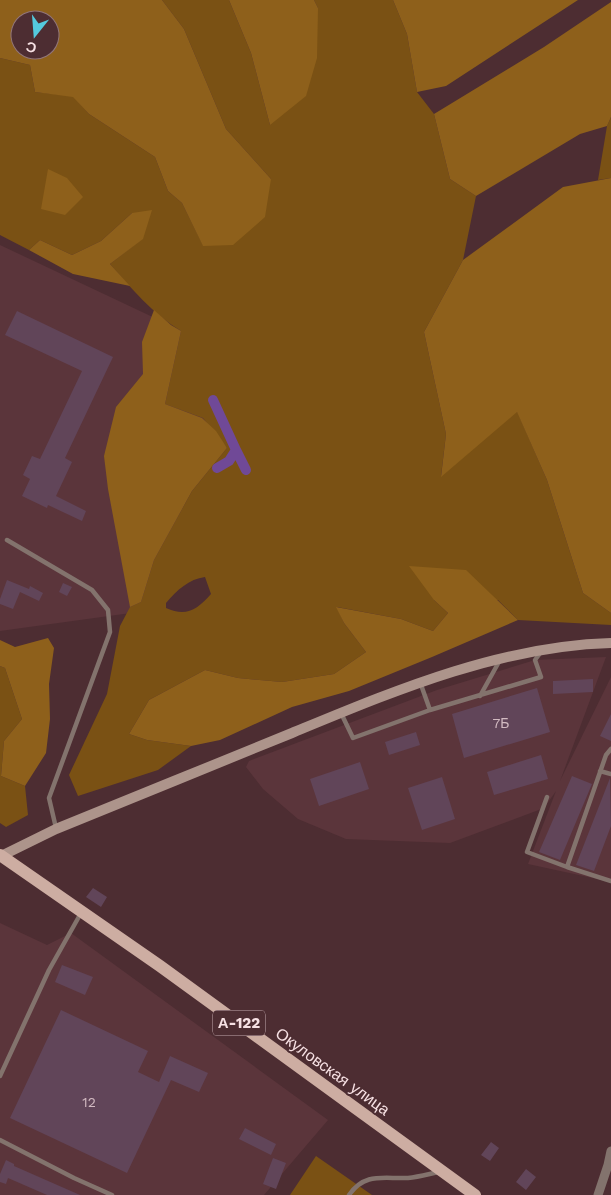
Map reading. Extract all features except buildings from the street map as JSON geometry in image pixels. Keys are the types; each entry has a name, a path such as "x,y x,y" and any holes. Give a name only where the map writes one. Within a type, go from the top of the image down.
{"main road":[{"path":"0,855 56,829 420,682 502,658 543,649 611,643"},
{"name":"Окуловская улица","path":"0,855 82,911 475,1195"}],"street":[{"path":"598,1195 611,1151"}],"lane":[{"path":"7,540 92,590 108,610 110,632 49,798 56,829"},
{"path":"342,713 352,738 430,710 541,677 535,660 543,649"},
{"path":"480,696 502,658"},
{"path":"420,682 430,710"},
{"path":"567,867 606,754 611,749"},
{"path":"600,771 611,774"},
{"path":"547,797 527,852 611,881"},
{"path":"0,1076 49,970 82,911"},
{"path":"0,1140 112,1195"},
{"path":"349,1195 362,1181 369,1178 410,1178 443,1172"}],"shaded area":[{"path":"0,0 162,0 184,29 226,129 271,179 265,217 233,245 203,246 182,203 168,191 155,157 89,114 73,97 35,92 30,65 0,58"},
{"path":"162,0 229,0 251,53 270,125 318,8 314,0 393,0 407,34 417,92 434,114 450,179 476,196 463,260 424,332 446,434 441,476 517,411 547,480 583,593 611,613 611,625 518,620 498,600 434,600 448,613 433,631 401,619 337,607 344,623 366,652 334,674 282,682 238,678 205,670 149,700 129,734 147,740 191,746 158,770 78,796 69,775 107,694 120,626 130,607 141,602 154,560 192,491 227,448 203,418 165,404 181,331 152,309 110,264 142,239 132,213 101,241 72,255 40,240 29,250 0,235 0,58 30,65 35,92 73,96 89,114 155,157 168,191 182,203 203,245 271,179 226,129 184,29","holes":["205,577 211,594 196,608 185,612 166,608 166,603 179,590 199,578"]},
{"path":"229,0 314,0 318,8 317,58 306,96 270,125 251,53"},
{"path":"393,0 578,0 446,86 417,92 407,34"},
{"path":"611,2 611,117 607,126 580,134 476,196 450,179 434,114 544,47"},
{"path":"611,117 611,178 598,180 607,126"},
{"path":"48,169 67,178 83,197 65,215 41,209"},
{"path":"611,178 611,613 583,593 547,480 517,412 441,477 446,434 424,332 463,260 563,187"},
{"path":"152,210 143,239 110,264 130,286 73,274 29,250 40,240 72,255 101,241 132,213"},
{"path":"0,245 246,361 138,612 0,631"},
{"path":"154,310 181,331 165,404 202,418 216,431 227,448 192,491 154,560 141,602 130,607 108,489 104,456 116,407 143,374 142,342"},
{"path":"409,566 466,570 518,620 349,691 292,707 220,740 191,746 147,740 129,734 149,700 205,670 238,678 282,682 334,674 366,652 344,623 336,607 401,619 433,631 448,613 434,600"},
{"path":"48,638 54,648 49,684 50,719 46,753 25,786 1,776 4,741 22,719 5,668 0,666 0,640 15,647"},
{"path":"606,657 560,781 611,677 611,882 528,864 556,791 544,808 450,843 346,839 298,819 263,789 246,767 249,761 437,690 535,660"},
{"path":"0,666 5,668 22,719 4,741 1,776 25,786 28,815 6,827 0,823"},
{"path":"0,923 47,945 71,933 328,1120 264,1195 0,1195"},
{"path":"316,1156 372,1195 290,1195"}],"waterway":[{"path":"213,400 236,450 229,461 217,468"},
{"path":"236,450 246,470"}]}
